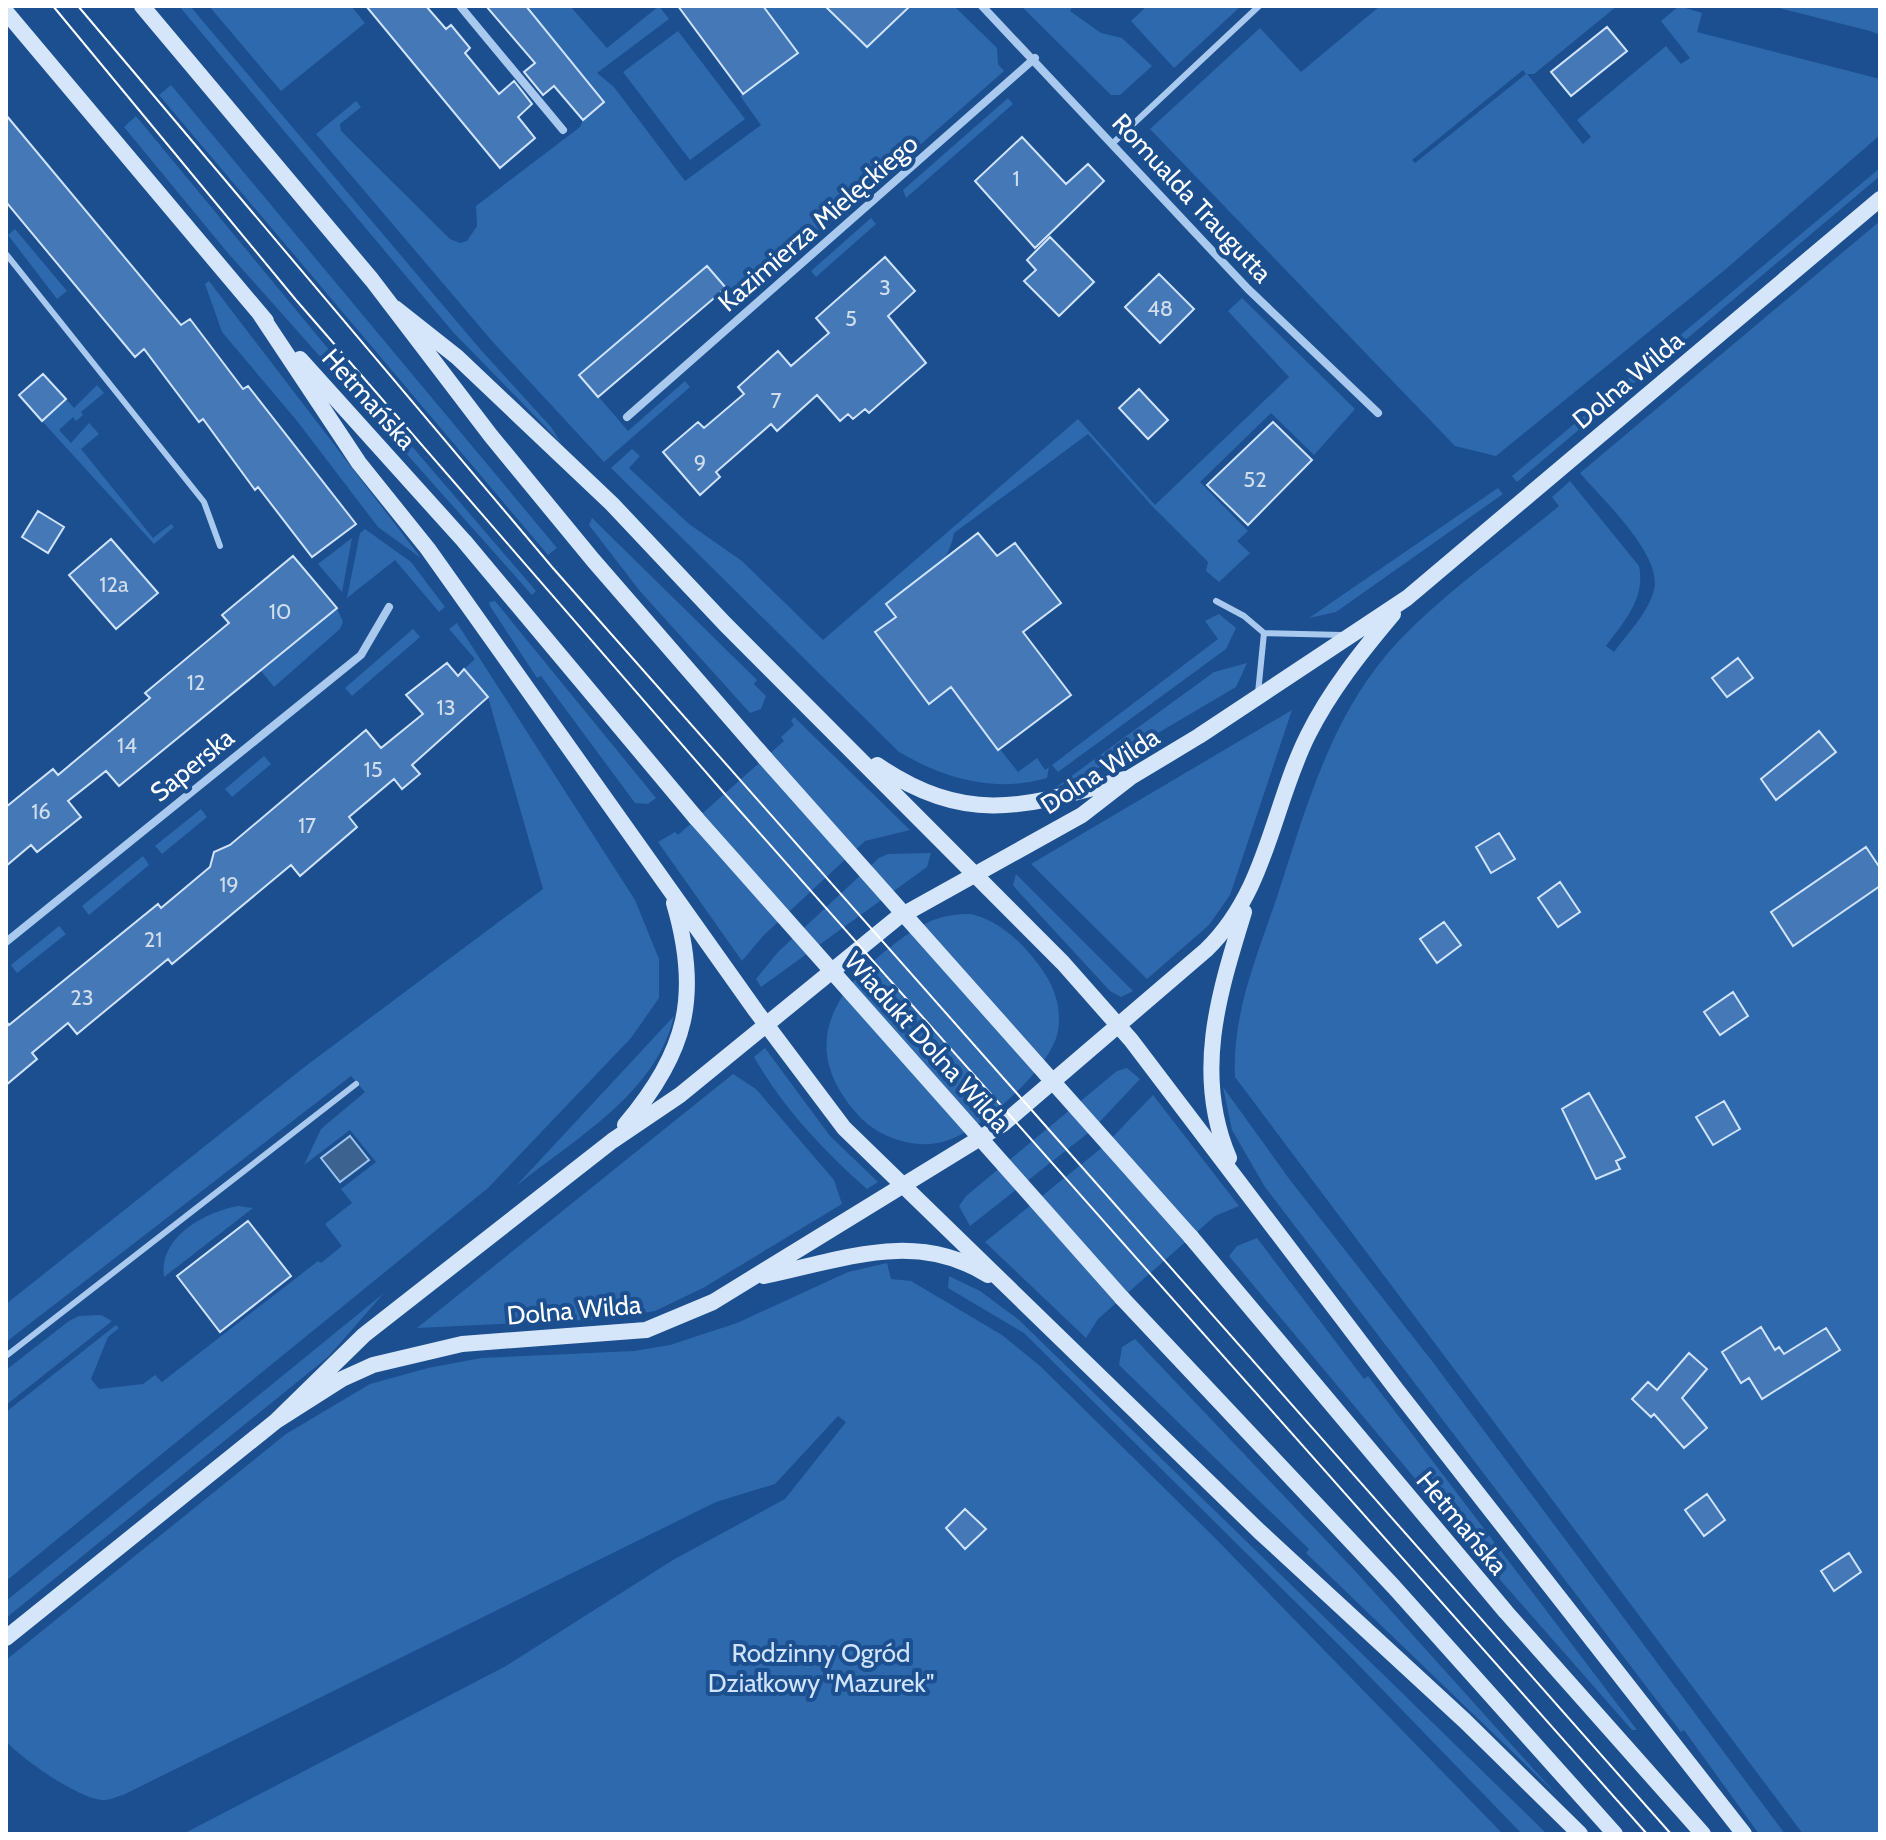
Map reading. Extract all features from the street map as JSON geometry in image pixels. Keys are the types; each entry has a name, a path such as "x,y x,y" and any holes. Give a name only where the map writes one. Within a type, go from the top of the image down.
{"main road":[{"path":"142,6 395,308 457,357 612,504 725,624 976,874 1119,1026 1243,1184 1396,1389 1744,1834"},
{"name":"Hetmańska","path":"6,12 260,314 464,541 696,818"},
{"name":"Dolna Wilda","path":"6,1638 276,1421 364,1335 612,1141 680,1095 897,918 1082,815 1131,777 1407,598 1880,199"},
{"name":"Hetmańska","path":"395,308 491,436 593,560 1191,1237 1496,1600 1703,1834"},
{"path":"260,314 359,463 428,549 830,1111 1259,1531 1474,1730 1580,1834"},
{"name":"Dolna Wilda","path":"276,1421 342,1379 373,1365 462,1344 646,1330 693,1313 1003,1124 1219,938 1252,889 1307,736 1340,681 1407,598"},
{"path":"847,745 909,783 978,806 1036,803 1131,777"},
{"name":"Wiadukt Dolna Wilda","path":"696,818 1122,1298 1404,1597 1615,1834"},
{"path":"1243,1184 1223,1143 1210,1076 1219,998 1252,889"},
{"path":"612,1141 658,1084 684,1026 688,1006 688,967 683,934 670,890"},
{"path":"751,1279 864,1254 918,1250 938,1252 972,1265 1022,1298"}],"street":[{"path":"460,6 563,130"},
{"name":"Romualda Traugutta","path":"982,6 1035,58 1248,289 1378,413"},
{"name":"Kazimierza Mielęckiego","path":"627,417 1035,58"},
{"name":"Saperska","path":"6,942 361,655 389,607"}],"lane":[{"path":"1113,143 1259,6"},
{"path":"6,254 204,502 220,546"},
{"path":"1216,601 1244,616 1264,633 1350,636"},
{"path":"1258,697 1264,633"},
{"path":"6,1356 356,1084"}],"green space":[{"path":"179,6 190,6 480,349 551,427 561,443 453,332"},
{"path":"209,6 351,6 365,23 281,91"},
{"path":"525,6 570,6 607,48 659,6 669,19 597,73 614,87 685,181 761,125 740,96 798,53 763,6 954,6 997,48 998,64 1004,71 739,304 707,266 580,375 628,431 685,381 690,387 604,462 492,341 316,134 356,101 361,107 340,124 341,131 450,239 460,243 467,241 477,226 476,206 580,127 583,120 604,102"},
{"path":"1021,6 1073,6 1070,11 1101,33 1122,38 1152,66 1120,95 1111,95"},
{"path":"1147,6 1241,6 1174,68 1131,21"},
{"path":"1380,6 1617,6 1534,74 1527,74 1583,144 1591,137 1577,120 1666,46 1681,64 1690,58 1661,21 1679,6 1702,13 1697,32 1880,79 1880,135 1726,269 1496,456 1455,446 1150,129 1260,28 1301,72","holes":["1523,70 1526,74 1415,163 1412,160"]},
{"path":"1771,6 1880,6 1880,35 1870,31"},
{"path":"678,31 745,119 690,160 623,72"},
{"path":"171,85 557,548 548,555 159,95"},
{"path":"1008,98 1013,104 906,198 903,190"},
{"path":"136,116 325,345 536,591 532,595 227,252 124,127"},
{"path":"1880,168 1880,176 1517,482 1512,476"},
{"path":"871,218 876,224 816,277 811,271"},
{"path":"1880,221 1880,1834 1803,1834 1235,1077 1235,1054 1241,1009 1253,965 1297,835 1334,740 1367,680 1406,633 1448,595 1559,506 1552,497 1570,481 1639,566 1639,589 1632,609 1606,646 1614,652 1647,607 1654,590 1654,576 1640,544 1580,473"},
{"path":"15,229 67,291 57,299 8,235"},
{"path":"209,281 421,558 378,527 297,421 222,332 205,284"},
{"path":"1242,298 1355,409 1314,455 1271,413 1200,482 1248,531 1237,541 1250,553 1219,582 1206,571 1208,562 1152,506 1088,434 954,533 943,562 924,588 876,632 951,687 1018,772 1037,758 1045,770 1049,767 1047,778 1008,784 971,781 934,770 899,752 611,468 632,449 640,456 629,468 689,524 742,561 823,640 1078,419 1155,505 1289,377 1228,311"},
{"path":"97,385 104,393 81,412 83,415 76,421 73,417 59,430 71,443 89,423 99,434 81,449 153,538 171,524 174,527 154,544 42,421 66,399 74,408"},
{"path":"1498,488 1503,494 1336,612 1309,618"},
{"path":"592,518 757,680 754,684 766,696 761,709 750,713 639,590 589,525"},
{"path":"365,529 411,562 445,607 439,612 395,560 347,598 360,533"},
{"path":"352,538 342,592 318,564"},
{"path":"495,601 656,798 648,804 635,803 541,676 537,678 490,606 489,602"},
{"path":"337,608 343,622 340,629 274,687 261,671"},
{"path":"1219,614 1236,628 1226,649 1058,772 1052,765 1218,639 1205,621"},
{"path":"457,623 635,900 659,959 659,998 631,1038 488,1188 6,1581 6,1412 116,1325 119,1328 108,1337 91,1379 99,1389 143,1384 155,1375 162,1382 318,1261 321,1263 342,1246 325,1224 352,1203 341,1189 376,1162 350,1130 304,1165 321,1129 365,1092 351,1076 6,1342 6,1304 307,1065 543,889 488,697 464,669 475,659 449,629"},
{"path":"413,629 420,637 352,696 345,688"},
{"path":"1247,663 1236,687 1102,766 1055,788 1214,672"},
{"path":"1292,710 1230,895 1209,925 1147,979 1031,864"},
{"path":"794,717 910,830 865,841 763,936 742,961 658,842 675,832 678,835 784,741 781,737 794,725 791,721"},
{"path":"264,756 271,764 232,797 225,789"},
{"path":"201,809 207,817 162,854 155,846"},
{"path":"931,853 927,867 761,987 756,979 778,952 879,858 888,854"},
{"path":"143,856 149,865 89,915 82,906"},
{"path":"1016,874 1133,991 1121,997 1110,991 1016,889 1013,885"},
{"path":"971,914 1004,929 1037,962 1049,980 1059,1020 1053,1046 1014,1094 963,1133 949,1140 925,1144 889,1137 859,1116 841,1092 830,1070 826,1047 829,1026 837,1005 850,986 889,948 927,923 947,916"},
{"path":"59,926 66,934 17,973 11,965"},
{"path":"674,1016 664,1044 650,1069 631,1092 610,1113 515,1187"},
{"path":"765,1048 830,1136 878,1182 867,1189 805,1128 754,1057"},
{"path":"1127,1068 1140,1079 1092,1130 970,1226 959,1206 966,1196 1117,1071"},
{"path":"733,1074 756,1089 834,1180 842,1204 703,1288 655,1311 606,1319 417,1328"},
{"path":"1223,1087 1785,1834 1759,1834 1684,1730 1681,1732 1265,1187 1232,1130"},
{"path":"1153,1095 1239,1206 1215,1216 1098,1319 1086,1338 985,1242 1104,1146"},
{"path":"238,1206 253,1208 164,1277 168,1250 186,1229 211,1214"},
{"path":"1257,1238 1364,1379 1368,1376 1637,1730 1632,1730 1488,1566 1229,1256 1237,1246"},
{"name":"Rodzinny Ogród Działkowy \"Mazurek\"","path":"887,1263 891,1279 911,1281 1002,1335 1040,1366 1215,1538 1503,1834 183,1834 506,1666 673,1560 785,1499 846,1422 838,1416 775,1484 716,1502 123,1795 105,1800 82,1794 38,1768 6,1741 6,1660 286,1434 370,1384 481,1358 634,1351 670,1345 737,1323 848,1272"},
{"path":"949,1276 980,1291 1019,1320 1547,1834 1522,1834 1344,1650 1024,1333 948,1288"},
{"path":"384,1293 328,1357 6,1618 6,1601"},
{"path":"101,1315 112,1321 6,1405 6,1370 69,1321 79,1316"},
{"path":"1135,1339 1357,1573 1556,1794 1306,1553 1309,1549 1119,1365 1122,1347"}],"shaded area":[{"path":"350,1136 369,1160 340,1182 321,1158"}],"building":[{"path":"366,6 426,6 446,29 451,25 470,48 465,53 499,94 514,81 532,104 518,117 535,138 500,168"},
{"path":"486,6 526,6 604,102 583,120 554,86 543,95 524,72 535,63"},
{"path":"678,6 763,6 798,53 743,94"},
{"path":"825,6 910,6 867,47"},
{"path":"1607,27 1627,51 1571,96 1551,72"},
{"path":"6,115 181,325 190,319 243,389 248,386 356,524 312,557 258,487 255,490 203,419 199,422 144,349 135,357 6,202"},
{"path":"1022,137 1066,184 1088,164 1104,181 1035,248 975,181"},
{"path":"1050,237 1094,282 1059,316 1024,281 1036,270 1027,260"},
{"path":"885,257 915,291 888,316 926,363 869,413 865,409 853,419 848,414 840,421 817,395 777,431 771,424 716,472 720,477 700,495 663,452 698,422 704,428 744,394 738,387 778,351 791,366 829,333 816,318"},
{"path":"707,266 726,288 598,397 579,375"},
{"path":"1159,274 1194,309 1160,343 1125,307"},
{"path":"43,374 66,399 42,421 19,395"},
{"path":"1139,389 1168,420 1148,439 1119,408"},
{"path":"1273,422 1312,460 1248,525 1207,485"},
{"path":"38,511 64,527 48,553 22,537"},
{"path":"978,533 997,556 1015,543 1061,603 1023,632 1071,695 998,750 951,687 929,704 875,632 896,617 886,604"},
{"path":"111,539 158,593 116,629 69,575"},
{"path":"293,556 337,608 119,786 106,771 68,801 81,817 37,852 31,845 6,866 6,807 53,769 58,775 150,698 145,693 229,623 222,615"},
{"path":"1738,658 1753,678 1727,697 1712,678"},
{"path":"447,663 458,676 464,669 488,697 412,765 420,774 402,789 394,779 349,817 357,827 300,876 291,865 172,964 168,959 77,1034 68,1023 32,1053 37,1059 6,1085 6,1021 9,1025 158,904 161,908 210,867 214,852 230,845 366,730 381,748 423,714 406,695"},
{"path":"1819,731 1836,752 1776,800 1761,779"},
{"path":"1499,833 1515,859 1491,873 1476,847"},
{"path":"1866,847 1880,868 1880,886 1793,946 1771,912"},
{"path":"1560,882 1580,912 1558,927 1538,898"},
{"path":"1444,922 1461,945 1437,963 1420,939"},
{"path":"1733,992 1748,1016 1720,1035 1704,1012"},
{"path":"1589,1093 1625,1157 1616,1161 1620,1169 1596,1179 1562,1109"},
{"path":"1724,1101 1740,1129 1713,1145 1696,1117"},
{"path":"248,1221 291,1276 220,1332 177,1276"},
{"path":"1761,1327 1775,1350 1779,1347 1784,1354 1826,1328 1840,1350 1762,1399 1749,1378 1741,1383 1722,1352"},
{"path":"1689,1353 1707,1369 1682,1398 1707,1428 1684,1448 1654,1414 1651,1417 1632,1399 1648,1382 1657,1390"},
{"path":"1707,1494 1725,1520 1704,1536 1685,1510"},
{"path":"965,1509 986,1529 965,1549 946,1528"},
{"path":"1849,1553 1861,1572 1834,1591 1821,1571"}],"tram line":[{"path":"53,6 296,300 724,793 1647,1834"},
{"path":"78,6 552,567 1671,1834"}]}
